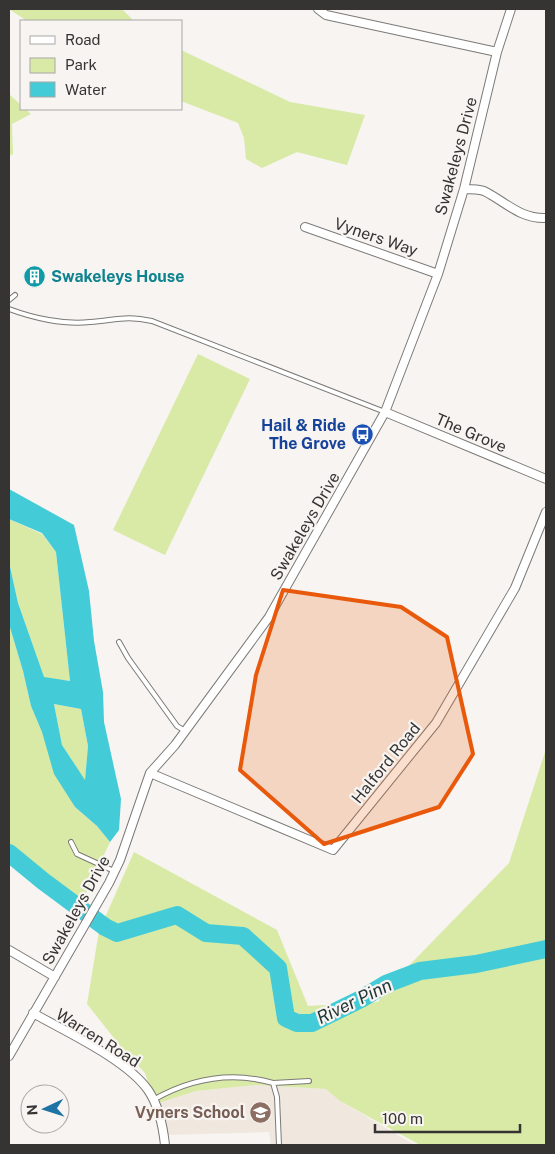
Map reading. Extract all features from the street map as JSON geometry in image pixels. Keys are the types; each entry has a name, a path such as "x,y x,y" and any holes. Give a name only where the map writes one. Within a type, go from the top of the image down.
{"street":[{"path":"318,9 326,15 497,52"},
{"name":"Swakeleys Drive","path":"9,1056 96,907 120,860 150,773 185,731 269,617 385,412 438,274 464,188 497,52 510,9"},
{"path":"464,188 482,190 517,211 534,218 546,218"},
{"name":"Vyners Way","path":"305,227 438,274"},
{"name":"The Grove","path":"385,412 546,479"},
{"name":"Halford Road","path":"150,773 333,850 436,723 515,588 546,512"},
{"path":"9,950 55,977"},
{"name":"Warren Road","path":"33,1013 119,1063 138,1079 153,1100 162,1124 166,1145"}],"lane":[{"path":"9,300 14,296"},
{"path":"9,309 44,318 71,322 89,323 135,317 152,321 385,412"},
{"path":"119,642 128,658 177,726 185,731"},
{"path":"71,842 77,854 114,871"},
{"path":"153,1100 170,1090 198,1081 229,1076 254,1077 273,1083 309,1081"},
{"path":"273,1083 277,1097 279,1145"}],"highlighted area":[{"path":"283,590 401,607 447,637 473,754 439,807 324,844 240,770 256,675"}],"shaded area":[{"name":"Vyners School","path":"257,1085 327,1089 340,1101 415,1145 271,1145 269,1132 167,1135 166,1123 159,1102 196,1091"}],"green space":[{"path":"9,9 122,9 133,20 26,20"},
{"path":"182,50 290,102 365,115 347,165 297,152 262,168 246,159 244,138 238,123 182,101"},
{"path":"9,94 20,104 20,110 26,110 31,114 12,124 13,154 9,156"},
{"path":"198,354 250,379 165,555 113,530"},
{"path":"9,519 42,534 56,552 70,681 44,678 18,603 9,562"},
{"path":"9,624 31,706 75,807 97,826 110,842 77,913 9,857"},
{"path":"54,704 81,709 88,746 85,781 62,745"},
{"path":"546,749 546,1145 420,1145 340,1101 326,1089 257,1085 196,1091 155,1104 145,1073 125,1052 87,1004 99,931 134,852 277,930 308,1006 378,1002 391,984 509,863"}],"water":[{"path":"9,489 74,525 89,591 94,641 103,692 104,722 121,799 119,830 110,842 97,826 75,807 54,774 42,732 31,706 9,624 9,562 18,603 44,677 70,681 56,552 42,533 9,519","holes":["54,704 81,709 88,746 85,780 62,745"]}],"waterway":[{"name":"River Pinn","path":"9,853 105,927 117,933 177,915 206,933 243,936 278,968 286,1018 297,1023 312,1023 361,999 386,984 420,971 476,964 546,949"}],"place":[{"name":"Swakeleys House","path":"35,276"},
{"name":"Hail & Ride The Grove","path":"362,434"},
{"name":"Vyners School","path":"261,1112"}]}
